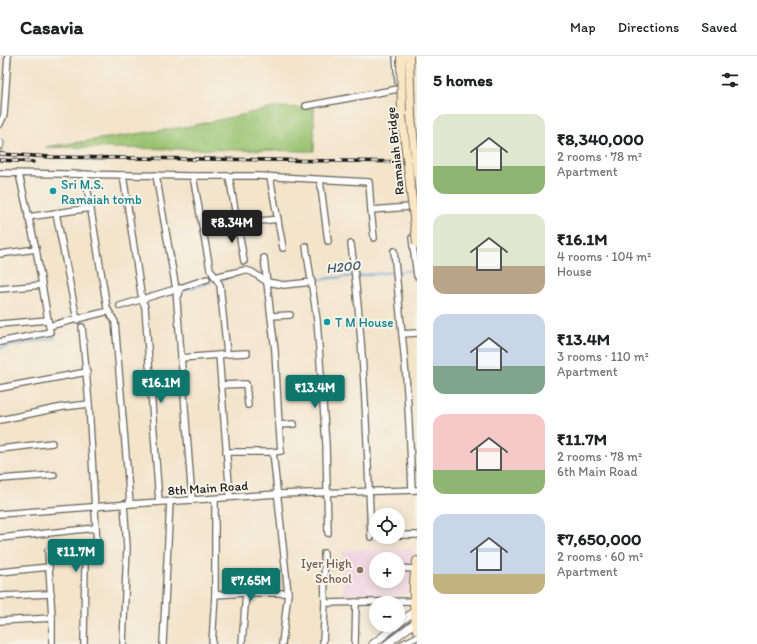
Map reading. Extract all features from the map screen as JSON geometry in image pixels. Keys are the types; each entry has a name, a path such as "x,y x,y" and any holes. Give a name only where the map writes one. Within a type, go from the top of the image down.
{"main road":[{"name":"Ramaiah Bridge","path":"401,56 402,116 417,244"},
{"name":"Ramaiah Bridge","path":"409,56 411,116 417,174"},
{"path":"416,565 413,583 416,625"}],"street":[{"path":"0,124 4,115 8,56"},
{"path":"396,56 404,158"},
{"path":"412,56 413,89"},
{"path":"306,106 398,89"},
{"path":"0,173 270,176 369,182 374,238"},
{"path":"0,342 50,332 36,249 19,174"},
{"path":"85,174 107,308 115,322 127,504 127,547 123,644"},
{"path":"123,174 142,300 145,307 159,502"},
{"path":"156,175 176,289 192,500"},
{"path":"193,176 210,269 220,285 227,354"},
{"path":"228,176 244,261"},
{"path":"270,176 283,248"},
{"path":"320,180 328,241"},
{"path":"406,185 414,231 417,276"},
{"path":"371,210 409,207"},
{"path":"28,217 91,208"},
{"path":"56,213 77,320"},
{"path":"237,224 278,219"},
{"path":"351,244 356,280 364,370 370,508"},
{"path":"306,246 317,320 326,444 328,533"},
{"path":"0,254 36,249"},
{"path":"394,251 408,394 414,490"},
{"path":"226,452 281,451 278,425 275,351 264,258"},
{"path":"215,277 245,270 252,272 267,282 284,285 312,282"},
{"path":"176,297 180,293 180,288 207,279"},
{"path":"0,289 42,285"},
{"path":"120,306 172,290"},
{"path":"49,326 105,312"},
{"path":"271,316 290,315"},
{"path":"0,324 48,320"},
{"path":"82,327 87,372 97,545 87,550 85,561 84,644"},
{"path":"402,334 417,333"},
{"path":"181,358 247,353"},
{"path":"219,355 230,497"},
{"path":"0,388 87,372"},
{"path":"221,385 246,384 248,405"},
{"path":"0,420 63,407 89,404"},
{"path":"278,425 294,424"},
{"path":"0,449 52,442"},
{"path":"273,452 288,593 282,644"},
{"path":"0,480 54,475"},
{"name":"8th Main Road","path":"0,514 277,494 414,490"},
{"path":"212,644 215,595 216,498"},
{"path":"163,644 170,501"},
{"path":"0,538 96,528"},
{"path":"405,535 417,535"},
{"path":"48,551 52,644"},
{"path":"323,642 325,603 324,554"},
{"path":"405,567 416,565"},
{"path":"0,572 49,568"},
{"path":"242,644 246,593"},
{"path":"215,595 288,593"},
{"path":"0,596 51,594"},
{"path":"325,603 415,600"},
{"path":"355,644 356,602"},
{"path":"405,619 415,611"},
{"path":"0,621 52,618"},
{"path":"387,644 416,625"},
{"path":"373,644 389,632"},
{"path":"402,644 417,637"}],"shaded area":[{"name":"Iyer High School","path":"414,549 407,595 343,596 343,550"}],"green space":[{"path":"278,107 314,108 314,151 46,147 191,126"}],"waterway":[{"name":"H200","path":"313,280 416,270"},
{"name":"H200","path":"223,279 239,274"},
{"name":"H200","path":"185,290 211,282"},
{"name":"H200","path":"151,299 174,293"},
{"name":"H200","path":"0,348 54,338 53,328 56,327"}],"tunnel":[{"path":"0,145 0,156"}],"railway":[{"path":"0,154 51,157 417,162"},
{"path":"0,160 33,162"}],"place":[{"name":"Sri M.S. Ramaiah tomb","path":"53,191"},
{"name":"T M House","path":"327,322"},
{"name":"Iyer High School","path":"360,570"}]}
